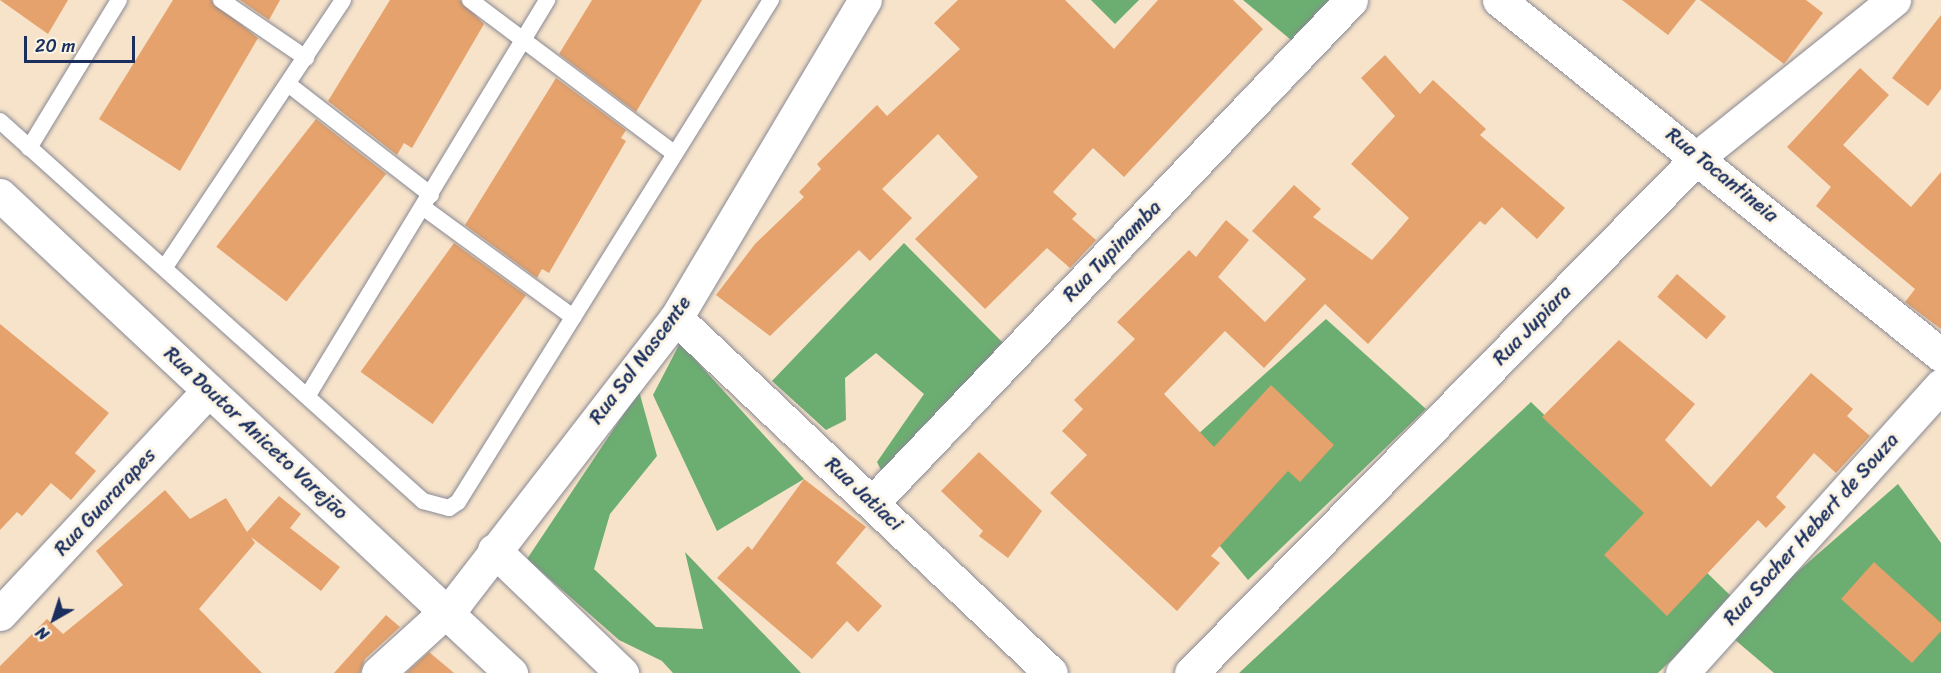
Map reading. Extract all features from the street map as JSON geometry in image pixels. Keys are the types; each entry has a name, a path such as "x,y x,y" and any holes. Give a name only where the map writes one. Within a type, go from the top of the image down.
{"street":[{"name":"Rua Sol Nascente","path":"378,673 452,606 675,318 865,0"},
{"name":"Rua Tupinamba","path":"873,502 1351,0"},
{"name":"Rua Tocantineia","path":"1499,0 1699,156 1941,355"},
{"name":"Rua Jupiara","path":"1191,673 1699,156 1894,0"},
{"name":"Rua Doutor Aniceto Varejão","path":"0,195 209,390 452,606 511,673"},
{"name":"Rua Jatiaci","path":"675,318 873,502 1051,673"},
{"name":"Rua Socher Hebert de Souza","path":"1682,673 1941,385"},
{"name":"Rua Guararapes","path":"0,614 209,390"},
{"path":"488,558 622,673"}],"lane":[{"path":"29,148 119,0"},
{"path":"221,0 306,58"},
{"path":"165,267 343,0"},
{"path":"470,0 675,154"},
{"path":"308,395 428,202 547,0"},
{"path":"0,122 308,395 423,501 449,508 573,317 771,0"},
{"path":"288,84 428,202 573,317"}],"green space":[{"path":"1091,0 1139,0 1115,24"},
{"path":"1243,0 1361,0 1308,54"},
{"path":"904,243 1013,353 885,478 877,462 924,394 876,353 845,378 846,420 826,430 772,381"},
{"path":"1326,319 1426,409 1248,580 1220,546 1196,436"},
{"path":"680,343 804,479 717,531 653,395"},
{"path":"639,391 657,456 610,514 594,569 656,627 703,629 685,552 801,673 673,673 662,661 619,640 527,559"},
{"path":"1531,402 1734,599 1658,673 1239,673"},
{"path":"1898,484 1941,543 1941,673 1774,673 1734,639 1764,601"}],"building":[{"path":"0,0 68,0 48,34"},
{"path":"173,0 211,0 258,38 180,171 99,119"},
{"path":"240,0 280,0 269,20"},
{"path":"390,0 460,0 484,24 412,148 404,143 397,155 328,101"},
{"path":"592,0 702,0 636,112 559,54"},
{"path":"958,0 1065,0 1114,49 1158,0 1233,0 1263,29 1124,177 1093,148 1053,192 1077,214 1072,219 1096,240 1070,268 1047,248 985,309 915,239 978,177 938,134 882,189 912,218 870,261 859,250 770,336 716,295 755,244 804,197 799,192 821,169 817,164 877,105 887,116 960,49 934,23"},
{"path":"1622,0 1696,0 1668,35"},
{"path":"1700,0 1806,0 1823,13 1784,64"},
{"path":"1941,15 1941,89 1928,106 1892,78"},
{"path":"1385,55 1420,94 1433,80 1486,129 1480,135 1565,208 1537,239 1502,207 1485,225 1480,221 1368,344 1325,304 1264,368 1225,331 1164,394 1214,447 1271,385 1334,445 1300,482 1288,471 1211,556 1220,563 1177,611 1050,493 1087,455 1062,431 1083,409 1074,400 1135,339 1117,322 1189,250 1196,257 1226,220 1249,240 1218,277 1265,322 1306,279 1252,231 1294,185 1321,209 1313,217 1372,260 1391,239 1409,218 1351,164 1395,116 1361,78"},
{"path":"1860,68 1889,95 1843,145 1911,207 1941,172 1941,329 1905,302 1915,289 1816,206 1831,187 1787,147"},
{"path":"556,78 626,130 621,138 626,141 549,273 542,269 537,278 465,225"},
{"path":"316,119 386,174 286,301 216,247"},
{"path":"454,243 526,295 433,424 361,372"},
{"path":"1677,274 1726,317 1706,339 1657,297"},
{"path":"0,324 109,413 75,453 96,471 71,500 51,483 22,516 17,512 0,530"},
{"path":"1619,340 1695,404 1665,440 1711,487 1811,373 1853,409 1847,416 1870,436 1836,473 1814,453 1776,497 1786,507 1766,528 1758,520 1667,616 1604,555 1644,513 1542,417"},
{"path":"979,452 1042,511 1008,558 979,536 983,531 941,491"},
{"path":"804,479 866,527 836,563 882,606 858,632 847,621 812,659 717,578 748,546 752,550"},
{"path":"165,490 190,519 226,498 247,532 279,496 301,514 290,528 340,567 321,591 251,537 255,543 199,609 262,673 0,673 0,666 47,619 63,634 123,585 96,551"},
{"path":"1874,562 1941,623 1941,631 1912,663 1841,599"},
{"path":"386,615 400,627 365,659 360,673 334,673"},
{"path":"429,652 454,673 406,673"}]}
